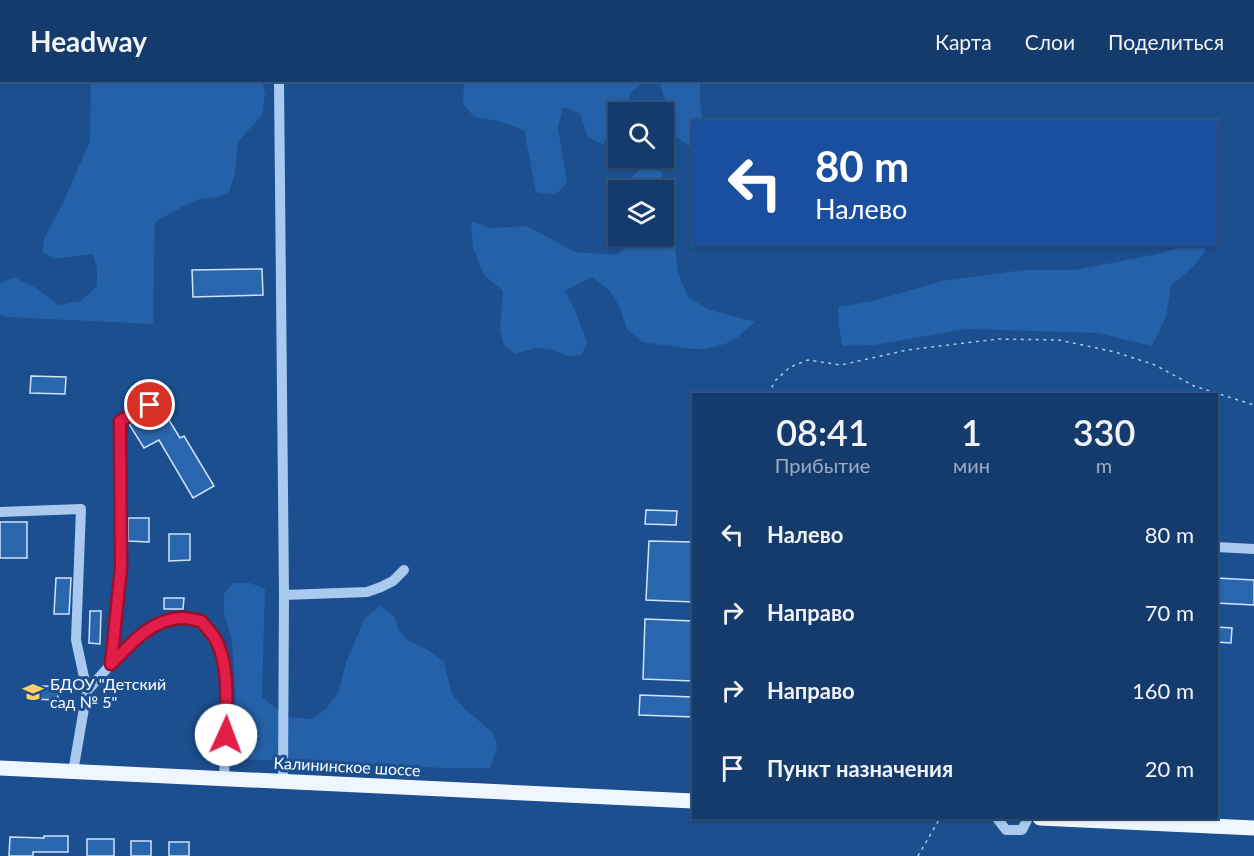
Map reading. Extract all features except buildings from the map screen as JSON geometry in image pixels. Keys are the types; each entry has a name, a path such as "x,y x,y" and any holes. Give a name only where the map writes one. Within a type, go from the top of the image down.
{"main road":[{"name":"Калининское шоссе","path":"0,768 692,801"},
{"path":"1061,819 1254,828"}],"street":[{"path":"279,84 284,595 283,782"},
{"path":"111,664 121,568 120,421 165,397"},
{"path":"0,512 81,509 76,640 87,691 73,772"},
{"path":"1218,547 1254,549"},
{"path":"284,595 367,592 393,581 404,570"},
{"path":"87,691 142,634 161,622 182,618 201,621 216,640 223,663 227,690 224,779"},
{"path":"998,819 1006,830 1014,831 1022,830 1028,819"}],"path":[{"path":"769,393 776,380 790,367 808,360 841,365 907,350 998,339 1059,340 1115,352 1155,365 1194,386 1216,393"},
{"path":"1218,394 1254,405"},
{"path":"918,856 939,819"}],"shaded area":[{"path":"91,84 263,84 265,95 262,115 238,142 235,173 229,192 218,197 200,199 155,222 153,324 5,317 0,314 0,284 14,277 36,288 59,305 81,301 97,286 97,268 93,254 54,259 42,252 45,236 61,207 90,141"},
{"path":"464,84 641,84 632,92 627,102 608,102 608,137 603,145 588,137 580,113 563,107 558,128 567,183 555,195 536,192 524,130 498,121 474,117 463,104"},
{"path":"660,84 700,84 703,120 692,120 690,146 674,136 674,102 666,102"},
{"path":"640,168 661,168 663,180 629,180"},
{"path":"471,221 490,228 527,226 575,252 616,255 630,246 674,246 674,240 678,273 688,297 710,310 755,322 738,337 725,344 706,349 642,342 627,329 619,306 610,291 592,277 565,291 587,342 582,355 568,356 549,349 536,348 515,354 504,345 500,328 503,291 484,275 473,248"},
{"path":"1186,246 1206,246 1197,262 1171,285 1166,317 1152,346 1097,333 967,329 874,345 842,346 838,307 873,301 942,281 1023,270 1075,270 1158,254"},
{"path":"233,583 250,583 265,589 262,697 288,717 312,719 326,709 339,691 346,662 365,618 381,606 394,616 399,631 409,641 428,650 444,662 452,695 494,734 497,746 490,768 241,759 238,744 232,640 224,613 224,594"}],"place":[{"name":"БДОУ \"Детский сад № 5\"","path":"33,692"}],"route":[{"path":"150,405 120,421 121,568 111,664 142,634 161,622 182,618 201,621 216,640 223,663 227,690 226,735"}]}
